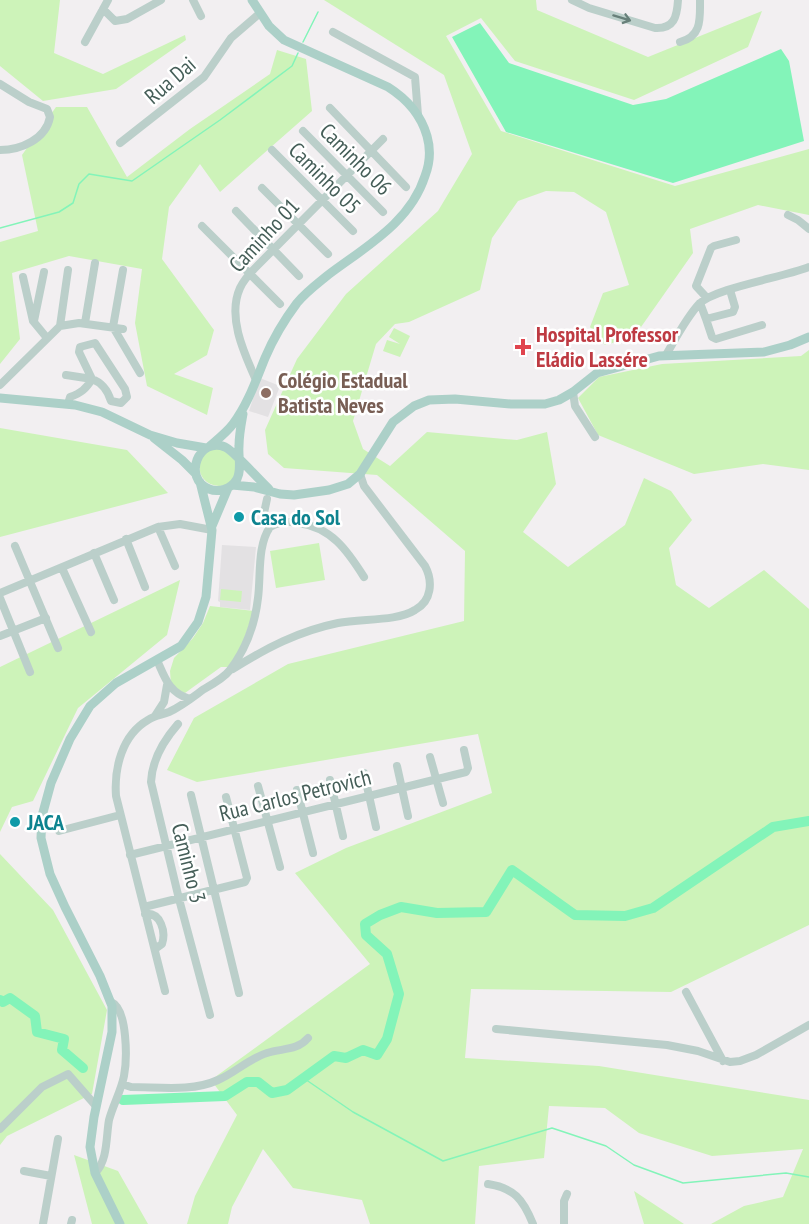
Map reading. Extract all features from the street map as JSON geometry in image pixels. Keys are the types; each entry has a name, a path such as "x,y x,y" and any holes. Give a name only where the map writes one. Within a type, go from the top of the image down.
{"main road":[{"path":"212,528 198,478 196,459 231,428 285,322 305,294 386,231 412,206 421,188 430,158 428,138 418,115 409,104 388,87 284,40 273,32 252,0"},
{"path":"150,435 182,460 210,489 249,486 268,495 303,494 329,490 357,477 393,422 422,402 441,398 538,405 561,399 597,373 666,355 764,352 809,337"},
{"path":"0,399 68,404 102,412 150,435 177,443 225,447 234,453 268,495"},
{"path":"120,1224 95,1173 90,1147 96,1106 112,1032 111,1002 50,874 41,838 42,816 51,783 70,739 90,706 116,683 181,646 192,633 202,614 212,528 230,486 239,472 239,437 244,406"}],"street":[{"path":"85,42 108,0"},
{"path":"103,9 115,21 123,21 161,0"},
{"path":"193,0 201,16"},
{"path":"572,0 589,8 655,28 672,24 676,16 678,0"},
{"path":"680,42 692,38 697,33 700,0"},
{"name":"Rua Dai","path":"120,143 204,77 231,38 260,13"},
{"path":"333,32 415,77 418,115"},
{"path":"0,84 24,99 47,109 50,117 44,129 27,145 0,150"},
{"path":"330,108 406,187"},
{"name":"Caminho 06","path":"303,131 383,212"},
{"name":"Caminho 01","path":"256,380 246,357 235,314 239,290 250,274 383,139"},
{"name":"Caminho 05","path":"272,150 352,231"},
{"path":"262,188 328,254"},
{"path":"236,211 299,276"},
{"path":"788,215 809,229"},
{"path":"202,225 280,304"},
{"path":"736,240 711,248 696,286 703,301 712,337 716,339 762,326"},
{"path":"85,323 95,263"},
{"path":"666,355 703,301 730,290 809,267"},
{"path":"60,326 68,270"},
{"path":"123,270 113,327 140,373"},
{"path":"34,322 44,272"},
{"path":"23,277 34,322 47,338"},
{"path":"706,319 717,318 735,311 730,290"},
{"path":"0,385 60,326 85,323 123,329"},
{"path":"66,375 92,379 103,386 111,401 121,403 127,398 125,389 95,343 80,347 79,352 92,379"},
{"path":"68,404 70,397 81,393 92,379"},
{"path":"573,392 575,406 595,437"},
{"path":"561,399 575,406"},
{"path":"154,716 170,712 269,648 305,632 339,623 407,614 418,609 425,602 429,593 430,579 425,566 357,477"},
{"path":"268,495 264,513 270,527"},
{"path":"229,672 243,650 252,628 258,597 263,538 270,527 281,522 292,522 311,525 327,531 350,554 364,576"},
{"path":"0,593 158,526 180,524 212,528"},
{"path":"158,526 175,566"},
{"path":"126,539 145,587"},
{"path":"15,546 58,648"},
{"path":"94,553 114,600"},
{"path":"62,568 91,632"},
{"path":"0,598 30,672"},
{"path":"0,636 46,618"},
{"path":"157,660 168,685 178,695 190,699"},
{"path":"165,991 120,815 115,787 117,765 135,730 154,716 164,702 168,685"},
{"name":"Caminho 3","path":"178,724 162,746 152,774 152,787 210,1015"},
{"name":"Rua Carlos Petrovich","path":"130,855 466,771 468,768 464,750"},
{"path":"430,757 443,803"},
{"path":"397,766 408,816"},
{"path":"364,773 376,827"},
{"path":"330,780 343,836"},
{"path":"258,786 280,867"},
{"path":"297,790 313,853"},
{"path":"190,795 239,993"},
{"path":"145,910 246,882 226,797"},
{"path":"59,831 120,815"},
{"path":"145,910 155,914 160,920 164,938 162,944 154,950"},
{"path":"686,992 723,1061"},
{"path":"95,1173 103,1160 110,1118 122,1084 126,1055 125,1033 117,1006 111,1002"},
{"path":"496,1029 667,1045 698,1051 723,1061 737,1062 756,1055 809,1025"},
{"path":"122,1084 131,1087 204,1085 221,1079 261,1055 301,1046 308,1038"},
{"path":"0,1129 42,1087 68,1074 96,1106"},
{"path":"43,1224 58,1139"},
{"path":"24,1171 51,1176"},
{"path":"488,1184 502,1186 512,1191 525,1207 533,1224"},
{"path":"564,1224 564,1201 567,1194"}],"shaded area":[{"path":"0,0 60,0 54,53 103,74 185,35 186,40 116,89 43,101 0,66"},
{"path":"324,0 536,0 537,10 648,57 762,11 748,47 634,100 515,61 481,18 446,36 501,131 675,186 809,149 809,215 758,205 690,229 693,253 634,337 605,345 590,327 603,293 629,285 606,212 574,192 546,191 518,201 492,238 480,290 409,322 395,324 376,344 353,421 363,449 390,466 427,432 517,440 547,432 556,484 523,532 568,567 625,525 644,478 671,491 692,520 669,548 676,585 709,608 764,570 809,609 809,925 671,992 471,989 465,1058 599,1066 809,1100 809,1224 711,1224 744,1206 783,1197 803,1149 712,1156 639,1133 605,1108 549,1106 544,1158 479,1166 475,1224 370,1224 362,1200 293,1188 263,1149 232,1207 228,1224 187,1224 195,1196 237,1115 211,1080 370,964 295,873 346,848 492,793 478,734 197,782 167,770 194,718 288,664 464,621 465,551 377,475 284,468 268,454 265,430 297,359 346,294 438,211 472,154 444,75"},
{"path":"480,23 509,63 633,105 666,99 781,49 789,61 804,141 673,183 506,132 452,37"},
{"path":"277,50 306,59 312,111 220,192 200,164 169,207 162,259 214,330 207,355 174,374 213,388 207,415 147,386 135,323 142,269 69,256 12,273 20,339 0,364 0,242 38,231 22,155 56,107 87,107 127,177 190,129 270,74"},
{"path":"394,328 410,336 400,357 383,351 387,340 400,344 389,337"},
{"path":"809,350 809,470 763,464 694,474 598,435 578,398 599,377 662,364 801,356"},
{"name":"Colégio Estadual Batista Neves","path":"260,378 280,386 268,417 249,411"},
{"path":"0,428 127,450 168,493 0,537"},
{"path":"221,448 236,461 236,471 231,482 219,486 203,478 200,464 205,452"},
{"path":"319,543 325,580 276,588 270,551"},
{"path":"222,545 256,547 250,610 220,607 218,601"},
{"path":"180,580 167,635 78,708 33,801 12,807 0,832 0,667"},
{"path":"221,589 242,591 241,602 220,600"},
{"path":"210,606 254,611 240,650 228,667 221,667 185,693 177,690 171,684 170,671 174,658 193,638"},
{"path":"0,854 53,910 107,1010 92,1094 7,1136 0,1145"},
{"path":"74,1155 118,1171 148,1224 92,1224"},
{"path":"634,1191 684,1224 644,1224"}],"waterway":[{"path":"303,42 318,12"},
{"path":"0,228 59,212 73,203 79,184 89,174 132,181 220,120 292,66 298,53"},
{"path":"123,1100 225,1096 247,1082 258,1082 272,1093 287,1090 334,1056 346,1058 363,1050 377,1055 387,1039 399,994 387,954 366,935 365,924 380,915 401,907 437,913 486,912 512,870 575,915 625,916 653,908 773,827 809,821"},
{"path":"0,1000 3,1002 10,998 35,1016 37,1032 64,1039 62,1050 83,1068"},
{"path":"302,1077 353,1112 443,1161 552,1128 606,1146 634,1165 683,1183 786,1173 809,1177"}],"place":[{"name":"Hospital Professor Eládio Lassére","path":"523,347"},
{"name":"Colégio Estadual Batista Neves","path":"266,393"},
{"name":"Casa do Sol","path":"239,517"},
{"name":"JACA","path":"15,822"}]}
